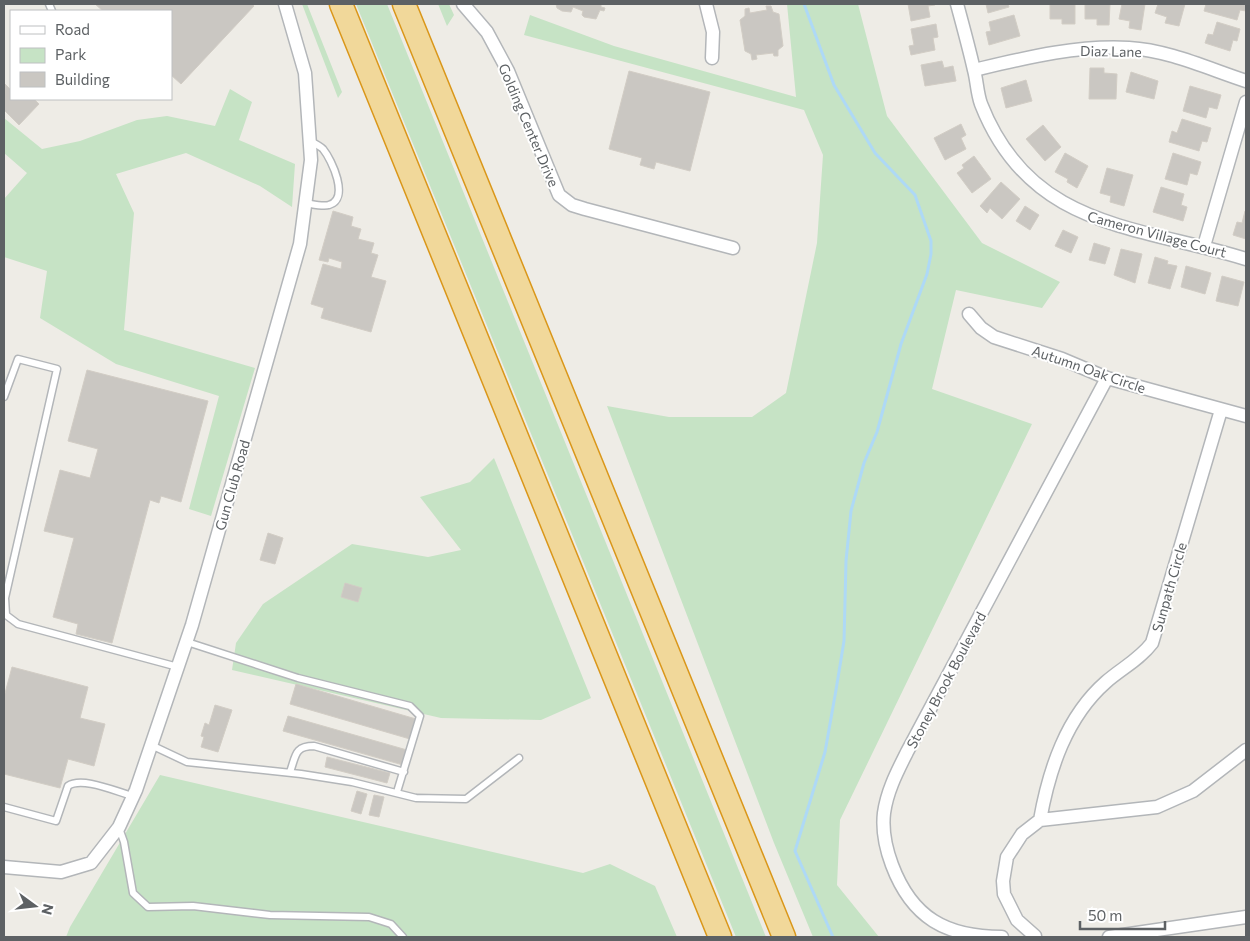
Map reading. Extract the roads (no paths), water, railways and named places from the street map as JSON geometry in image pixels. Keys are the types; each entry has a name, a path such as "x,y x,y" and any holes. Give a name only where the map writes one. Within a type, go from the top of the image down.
{"highway":[{"path":"341,4 720,937"},
{"path":"404,4 784,937"}],"street":[{"name":"Gun Club Road","path":"4,867 61,872 91,863 119,827 133,796 187,642 300,244 311,160 310,141 304,73 285,4"},
{"name":"Golding Center Drive","path":"463,4 487,32 508,71 558,195 572,205 585,209 733,248"},
{"path":"706,4 713,32 712,58"},
{"name":"Cameron Village Court","path":"957,4 980,101 1005,149 1029,177 1055,199 1083,214 1246,259"},
{"name":"Diaz Lane","path":"974,70 1055,52 1092,48 1130,48 1160,54 1246,81"},
{"path":"1204,246 1246,102"},
{"name":"Autumn Oak Circle","path":"969,314 981,328 994,337 1062,359 1107,378 1246,416"},
{"name":"Stoney Brook Boulevard","path":"1002,937 985,937 946,929 924,914 909,899 899,885 889,856 885,838 884,813 893,781 907,752 1107,378"},
{"name":"Sunpath Circle","path":"1040,820 1052,767 1077,717 1105,682 1130,665 1152,643 1221,410"},
{"path":"1033,937 1012,912 1004,894 1003,881 1007,857 1022,834 1040,820 1157,807 1193,791 1246,750"},
{"path":"1109,937 1246,917"}],"lane":[{"path":"305,203 328,206 335,202 338,196 336,173 331,162 322,148 310,141"},
{"path":"4,397 18,359 57,369 5,598 6,615 11,621 18,624 178,667"},
{"path":"187,642 298,678 410,706 420,716 397,792"},
{"path":"151,745 187,762 290,772 352,782 416,798 466,799 519,758"},
{"path":"290,772 297,751 305,746 314,746 404,772"},
{"path":"4,807 56,821 68,786 74,783 98,786 133,796"},
{"path":"119,827 124,842 133,893 148,906 193,906 270,915 369,917 391,924 404,937"}],"waterway":[{"path":"804,4 834,85 875,153 915,195 931,241 931,254 927,274 901,344 877,432 864,463 851,511 846,561 844,641 836,690 825,752 795,851 833,937"}]}
